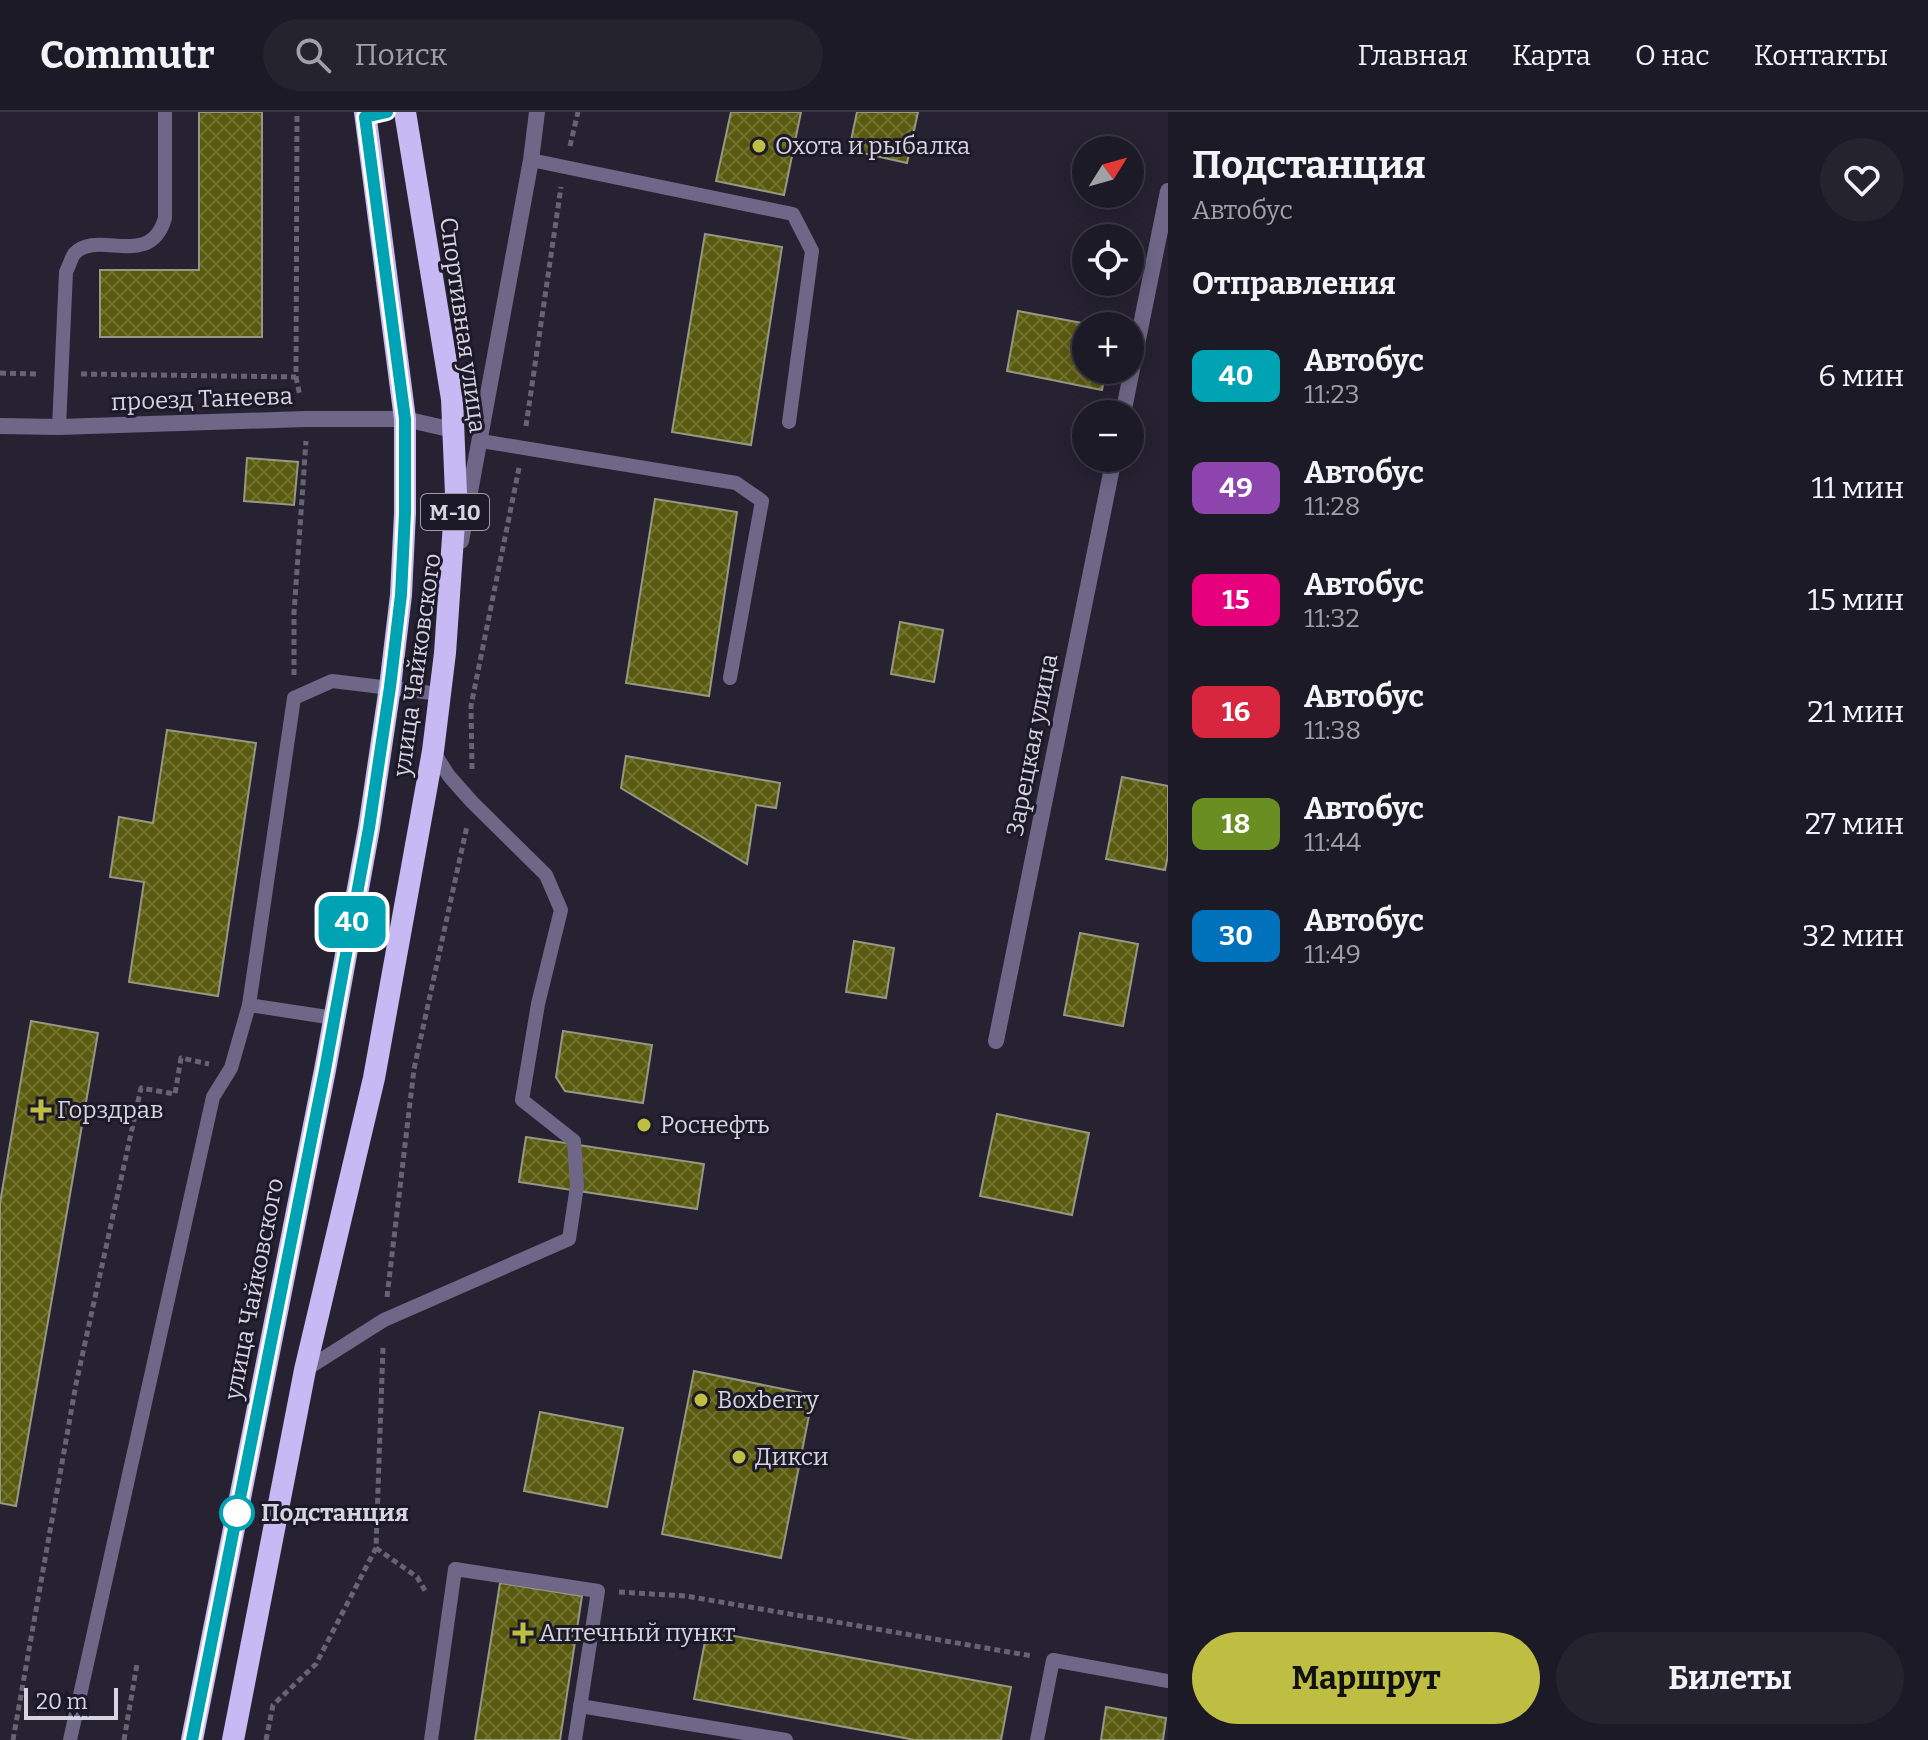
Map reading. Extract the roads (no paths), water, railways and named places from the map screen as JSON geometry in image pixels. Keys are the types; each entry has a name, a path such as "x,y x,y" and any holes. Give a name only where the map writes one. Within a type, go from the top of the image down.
{"highway":[{"name":"Спортивная улица","path":"405,112 452,399 456,494 451,594"},
{"name":"М-10","path":"372,114 405,419"},
{"name":"улица Чайковского","path":"192,1740 369,828 401,595 405,419"},
{"name":"улица Чайковского","path":"233,1740 305,1370 374,1078 433,751 451,594"}],"street":[{"name":"улица Чайковского","path":"451,594 481,441 537,112"},
{"path":"1126,400 1168,191"},
{"name":"проезд Танеева","path":"0,426 405,419 453,430"},
{"name":"Зарецкая улица","path":"996,1041 1111,472"}],"lane":[{"path":"59,427 66,272 74,255 85,246 140,245 154,240 161,231 165,218 165,112"},
{"path":"531,160 793,214 812,251 789,422"},
{"path":"481,441 736,483 762,501 730,678"},
{"path":"70,1740 213,1097 231,1068 249,1005 294,698 332,681 440,694"},
{"path":"305,1370 384,1320 569,1239 577,1186 574,1141 522,1100 538,1004 561,910 546,875 472,802 449,776 433,751"},
{"path":"249,1005 334,1018"},
{"path":"431,1740 455,1569 598,1591 575,1740"},
{"path":"1037,1740 1053,1660 1168,1681"},
{"path":"580,1706 786,1740"}],"place":[{"name":"Охота и рыбалка","path":"759,146"},
{"name":"Горздрав","path":"41,1110"},
{"name":"Роснефть","path":"644,1125"},
{"name":"Boxberry","path":"701,1400"},
{"name":"Дикси","path":"739,1457"},
{"name":"Подстанция","path":"237,1513"},
{"name":"Аптечный пункт","path":"523,1633"}]}
